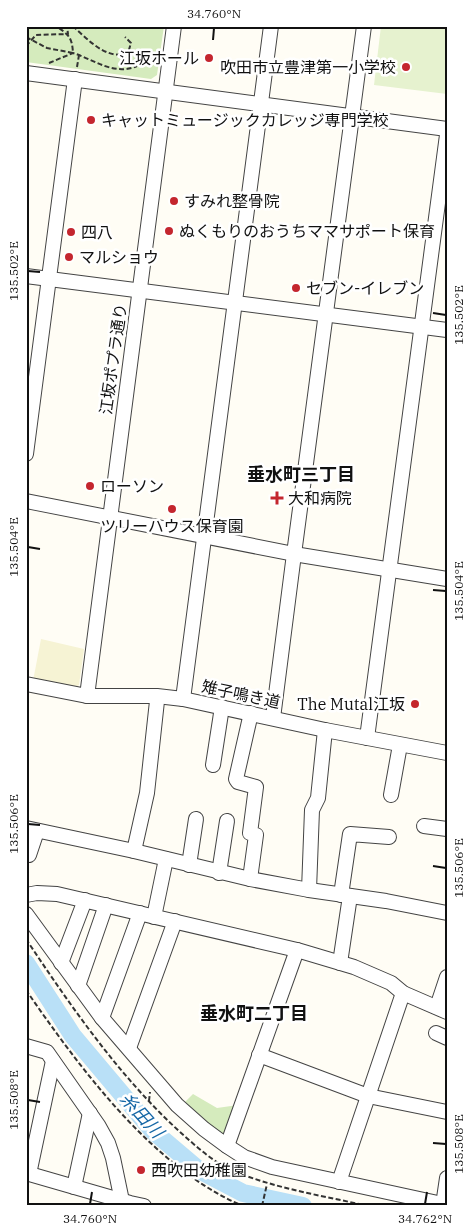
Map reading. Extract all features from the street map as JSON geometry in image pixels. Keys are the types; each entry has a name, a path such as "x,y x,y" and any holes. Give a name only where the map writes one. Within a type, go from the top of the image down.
{"street":[{"name":"江坂ポプラ通り","path":"87,696 174,26"},
{"path":"182,700 271,26"},
{"path":"273,718 364,26"},
{"path":"26,73 76,76 166,91 447,129"},
{"path":"26,454 76,76"},
{"path":"367,738 447,135"},
{"path":"26,276 447,330"},
{"path":"26,501 294,554 447,579"},
{"name":"雉子鳴き道","path":"26,684 87,696 157,696 182,700 447,753"},
{"path":"134,851 147,794 156,701"},
{"path":"213,765 222,708"},
{"path":"250,879 256,835 250,834 256,787 238,782 236,779 251,713"},
{"path":"309,890 312,810 318,798 325,730"},
{"path":"391,795 400,744"},
{"path":"189,865 196,819"},
{"path":"220,873 227,821"},
{"path":"424,826 447,829"},
{"path":"30,856 32,829 134,851 220,873 447,913"},
{"path":"340,963 350,834 389,837"},
{"path":"154,916 166,859"},
{"path":"26,895 37,893 57,894 297,950 354,967 391,983 403,993 442,1009 447,977"},
{"path":"61,963 85,900"},
{"path":"78,986 106,905"},
{"path":"102,1018 140,913"},
{"path":"26,914 102,1018 178,1105 204,1129 244,1157 272,1167 445,1205 447,1178"},
{"path":"129,1048 175,921"},
{"path":"227,1146 297,950"},
{"path":"339,1182 403,993"},
{"path":"26,1046 44,1050 98,1125 108,1143 118,1175 122,1201"},
{"path":"259,1055 368,1096 447,1112"},
{"path":"53,1061 28,1174 144,1206"},
{"path":"74,1187 90,1113"}],"path":[{"path":"56,26 68,34 72,40 73,53"},
{"path":"67,26 68,34"},
{"path":"73,26 99,48 113,54 123,55 128,53 131,43 125,37"},
{"path":"26,46 36,35 68,34"},
{"path":"26,37 47,48 73,53 114,69 127,70 136,66"},
{"path":"41,63 56,62 73,53"},
{"path":"76,76 79,55"},
{"path":"26,990 83,1070 138,1129 172,1162 205,1186 243,1206"},
{"path":"262,1206 268,1183"}],"shaded area":[{"path":"41,639 84,649 79,685 73,689 33,681"}],"green space":[{"path":"26,26 164,26 157,75 151,79 26,62"},
{"path":"381,26 447,26 447,94 374,85"},
{"path":"193,1094 217,1108 238,1105 226,1133 220,1133 185,1102"}],"waterway":[{"name":"糸田川","path":"26,963 73,1036 153,1131 199,1170 243,1193 303,1206"}],"place":[{"name":"江坂ホール","path":"209,58"},
{"name":"吹田市立豊津第一小学校","path":"406,67"},
{"name":"キャットミュージックカレッジ専門学校","path":"91,120"},
{"name":"すみれ整骨院","path":"174,201"},
{"name":"ぬくもりのおうちママサポート保育","path":"169,231"},
{"name":"四八","path":"71,232"},
{"name":"マルショウ","path":"69,257"},
{"name":"セブン-イレブン","path":"296,288"},
{"name":"ローソン","path":"90,486"},
{"name":"大和病院","path":"277,498"},
{"name":"ツリーハウス保育園","path":"172,509"},
{"name":"The Mutal江坂","path":"415,704"},
{"name":"西吹田幼稚園","path":"141,1170"}],"district":[{"name":"垂水町三丁目","path":"301,474"},
{"name":"垂水町二丁目","path":"254,1013"}]}
